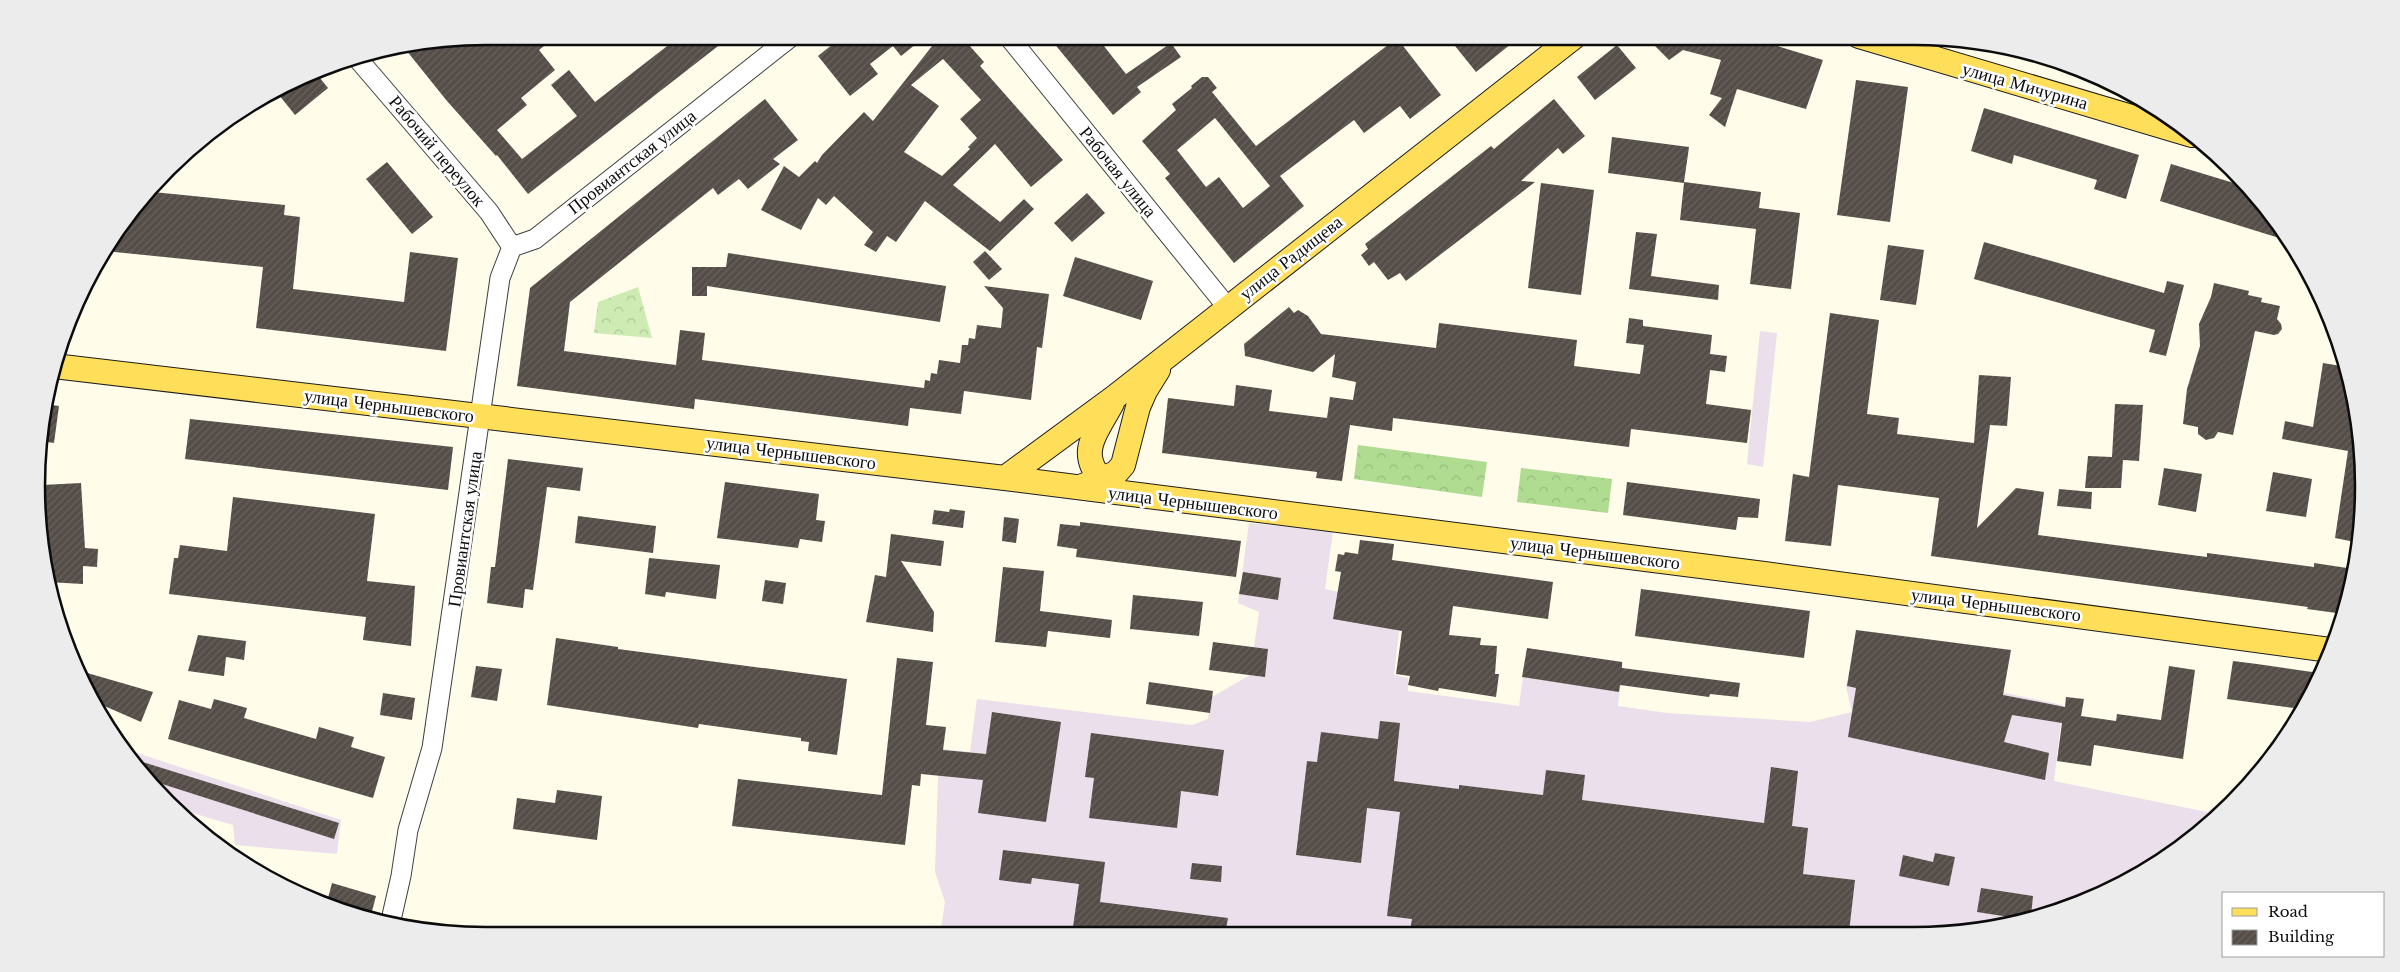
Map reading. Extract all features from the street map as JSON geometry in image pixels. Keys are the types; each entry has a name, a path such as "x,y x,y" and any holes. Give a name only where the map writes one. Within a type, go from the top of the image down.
{"main road":[{"name":"улица Радищева","path":"1005,478 1116,397 1564,45"},
{"name":"улица Мичурина","path":"1889,45 2173,129"},
{"path":"1116,397 1092,439 1089,450 1097,487 1116,473 1123,465 1138,406 1145,391 1170,353"},
{"name":"улица Чернышевского","path":"61,367 1005,478 1097,487 2323,649"}],"street":[{"name":"Провиантская улица","path":"392,917 402,876 408,830 432,748 482,417 500,278 512,246 534,239 781,45"},
{"name":"Рабочая улица","path":"1015,45 1228,308"},
{"name":"Рабочий переулок","path":"361,63 489,212 512,246"}],"shaded area":[{"path":"1760,331 1777,333 1763,467 1747,464"},
{"path":"1249,523 1333,531 1325,589 1338,592 1391,629 1399,631 1394,675 1408,678 1408,691 1519,706 1527,648 1623,662 1618,706 1667,713 1810,722 1852,712 1846,686 1852,661 2063,705 2054,781 2207,812 2216,807 2159,853 2109,882 2056,904 2028,912 2000,919 1943,926 941,927 945,902 935,872 938,777 942,749 970,752 977,699 1192,725 1208,719 1212,697 1250,675 1265,677 1268,649 1254,647 1259,612 1238,603"},
{"path":"135,752 341,820 337,854 235,845 233,825 189,812 154,777"}],"green space":[{"path":"638,287 652,338 594,333 598,302"},
{"path":"1358,445 1487,462 1482,497 1354,479"},
{"path":"1521,468 1612,479 1608,513 1517,502"}],"building":[{"path":"545,45 539,50 555,70 521,98 527,105 497,130 522,159 577,116 551,85 569,70 595,102 668,45 719,45 528,194 497,155 447,101 408,52 457,46"},
{"path":"832,45 915,45 901,56 893,46 870,64 878,74 850,96 818,56"},
{"path":"933,45 969,45 984,62 980,66 1063,160 1031,187 995,144 953,185 1000,222 1024,199 1034,209 990,251 925,201 896,242 887,236 876,252 864,245 873,232 834,196 826,205 818,198 801,230 761,210 784,166 799,177 815,161 817,163 822,155 864,112 873,121","holes":["943,59 981,100 960,119 977,138 968,147 970,149 942,176 904,152 939,106 911,85"]},
{"path":"1055,45 1103,45 1126,74 1168,45 1172,45 1181,57 1137,87 1141,92 1113,115"},
{"path":"1388,45 1402,45 1441,95 1410,119 1400,106 1364,133 1354,120 1280,176 1304,206 1234,263 1165,178 1170,174 1142,141 1176,110 1172,104 1202,77 1208,77 1217,88 1212,92 1256,146","holes":["1215,118 1270,186 1243,208 1219,177 1206,187 1177,150"]},
{"path":"1454,45 1510,45 1476,72"},
{"path":"1617,45 1636,68 1595,100 1577,77"},
{"path":"1654,45 1774,45 1823,60 1806,109 1737,89 1725,127 1709,115 1722,98 1710,94 1721,60 1683,50 1669,60"},
{"path":"320,78 328,88 295,115 280,96"},
{"path":"1856,80 1908,87 1890,222 1837,215"},
{"path":"765,99 798,140 773,159 780,164 748,189 739,179 718,195 713,188 570,302 564,351 676,365 680,330 705,333 702,360 924,388 925,380 930,381 931,373 937,374 939,360 960,363 962,345 968,345 969,338 975,339 977,325 1001,328 1003,308 984,286 1049,294 1042,348 1037,347 1031,400 964,391 961,414 910,408 908,426 695,399 694,409 517,386 530,288"},
{"path":"1554,99 1585,136 1563,154 1558,148 1521,181 1535,182 1406,281 1400,273 1388,280 1374,262 1369,266 1361,255 1368,249 1365,244 1491,146 1494,149"},
{"path":"1984,108 2139,155 2126,199 2094,189 2097,180 2014,155 2012,164 1971,151"},
{"path":"1612,137 1689,147 1684,182 1761,192 1759,208 1800,213 1791,289 1750,284 1756,229 1680,220 1684,183 1608,173"},
{"path":"387,162 433,217 412,234 366,179"},
{"path":"2171,164 2235,183 2279,238 2160,201"},
{"path":"1541,183 1594,190 1581,295 1528,288"},
{"path":"157,192 285,205 284,215 300,217 293,289 404,302 410,252 458,258 446,351 256,328 263,267 113,252"},
{"path":"1087,193 1105,213 1072,242 1054,223"},
{"path":"1636,232 1657,234 1651,276 1719,285 1718,300 1629,289"},
{"path":"1984,242 2164,293 2167,281 2184,285 2166,356 2149,352 2155,330 1974,279"},
{"path":"1888,245 1924,250 1916,305 1880,300"},
{"path":"985,251 1002,269 989,280 973,262"},
{"path":"728,253 946,286 940,322 707,286 707,296 692,296 692,267 726,267"},
{"path":"1075,257 1153,281 1141,320 1063,296"},
{"path":"2214,283 2249,291 2248,295 2262,298 2261,302 2280,306 2277,319 2282,329 2278,334 2274,335 2255,331 2233,435 2218,432 2214,438 2206,440 2198,434 2198,427 2183,424 2187,389 2200,346 2199,324 2211,297"},
{"path":"1289,307 1294,313 1298,310 1308,316 1321,334 1436,348 1439,323 1577,340 1574,366 1640,374 1644,345 1626,343 1629,318 1643,320 1643,326 1712,335 1710,354 1727,356 1725,372 1710,370 1706,404 1751,410 1747,443 1631,429 1629,447 1393,418 1392,431 1350,425 1342,481 1316,478 1317,472 1162,453 1168,398 1234,406 1236,385 1272,390 1269,411 1327,418 1330,397 1353,400 1356,382 1332,377 1335,354 1313,372 1245,356 1244,344"},
{"path":"1830,313 1879,320 1867,414 1899,418 1897,434 1974,443 1979,375 2011,377 2007,426 1990,425 1977,528 2016,488 2044,492 2038,535 2207,557 2207,553 2314,567 2314,563 2348,568 2347,572 2336,613 2307,609 2308,607 1931,556 1939,498 1838,485 1831,546 1785,541 1793,474 1809,477"},
{"path":"2323,363 2338,366 2347,400 2354,457 2355,486 2351,541 2335,538 2348,451 2282,439 2285,421 2313,427"},
{"path":"2115,404 2143,405 2139,461 2123,460 2121,488 2085,488 2088,456 2112,457"},
{"path":"52,405 59,406 54,443 48,442"},
{"path":"190,419 453,447 448,490 185,459"},
{"path":"508,459 583,468 580,491 547,487 533,590 525,589 523,608 487,603 491,567 495,567"},
{"path":"2164,468 2202,474 2196,512 2158,505"},
{"path":"2273,472 2312,479 2306,517 2266,511"},
{"path":"725,482 819,494 816,520 825,521 822,542 800,539 798,548 717,538"},
{"path":"1627,482 1760,499 1758,518 1738,517 1736,530 1623,515"},
{"path":"81,483 85,548 98,549 97,567 83,566 83,584 56,582 49,544 45,485"},
{"path":"2059,489 2092,492 2091,509 2057,506"},
{"path":"233,497 375,514 367,581 415,586 411,646 363,640 366,617 169,594 174,558 178,558 180,545 227,551"},
{"path":"950,509 965,511 963,528 932,524 934,510 949,512"},
{"path":"578,516 656,526 653,553 575,543"},
{"path":"1004,517 1019,519 1016,543 1002,541"},
{"path":"1080,522 1241,541 1236,577 1076,557 1077,549 1057,546 1060,524 1080,526"},
{"path":"891,534 944,541 941,566 901,561 934,612 933,632 866,622 875,575 886,577"},
{"path":"1360,540 1394,544 1392,560 1553,582 1548,619 1453,606 1449,635 1481,638 1480,645 1497,646 1495,674 1499,674 1496,697 1439,688 1438,691 1408,685 1410,676 1396,674 1402,631 1333,619 1341,572 1335,571 1338,554 1344,555 1345,552 1358,554"},
{"path":"649,558 720,565 716,599 666,592 665,597 645,594"},
{"path":"1003,567 1044,571 1040,611 1112,620 1110,638 1048,631 1046,647 995,642"},
{"path":"1243,572 1281,578 1278,600 1239,594"},
{"path":"765,580 786,583 783,604 762,601"},
{"path":"1641,589 1810,611 1804,658 1635,636"},
{"path":"1133,595 1203,602 1199,636 1130,629"},
{"path":"1856,630 2011,650 2003,695 2065,707 2066,697 2084,699 2081,716 2116,721 2117,714 2161,720 2169,666 2195,670 2183,759 2094,745 2091,766 2057,761 2062,723 2012,715 2004,742 2049,753 2045,780 1848,737 1856,688 1847,686"},
{"path":"198,635 246,641 244,660 226,657 224,676 188,671"},
{"path":"556,638 618,647 618,649 847,679 837,755 808,751 809,742 801,741 801,738 699,724 698,728 547,705"},
{"path":"1213,642 1268,649 1265,677 1209,670"},
{"path":"1527,648 1622,662 1622,668 1740,683 1738,697 1710,694 1709,697 1620,685 1619,692 1522,677"},
{"path":"897,658 933,662 926,725 946,727 943,750 986,754 992,712 1061,722 1046,822 978,813 983,780 921,774 920,786 912,785 905,845 732,826 738,779 882,795"},
{"path":"2233,661 2314,672 2295,708 2227,699"},
{"path":"476,666 502,669 497,701 471,697"},
{"path":"87,673 153,692 141,722 104,706"},
{"path":"1149,682 1213,691 1210,713 1146,704"},
{"path":"383,693 415,698 412,720 380,715"},
{"path":"214,699 247,708 244,718 316,739 319,727 354,737 351,747 385,757 373,798 168,739 179,700 211,709"},
{"path":"1380,721 1400,723 1394,781 1459,789 1459,785 1543,795 1546,770 1585,775 1582,800 1764,823 1771,767 1798,771 1792,826 1808,828 1803,874 1855,880 1850,927 1411,927 1412,919 1387,916 1400,812 1367,808 1361,863 1296,855 1307,761 1317,762 1321,732 1378,739"},
{"path":"1091,733 1224,750 1218,796 1181,791 1177,828 1089,818 1094,778 1085,777"},
{"path":"142,762 339,823 334,839 160,783"},
{"path":"557,790 602,796 597,840 513,829 517,798 555,803"},
{"path":"1003,850 1105,862 1100,902 1228,918 1226,927 1073,927 1079,884 1032,878 1031,884 999,880"},
{"path":"1935,853 1955,857 1949,886 1899,876 1903,855 1933,862"},
{"path":"1192,863 1222,866 1221,882 1190,879"},
{"path":"332,883 376,896 372,912 328,898"},
{"path":"1981,888 2033,896 2032,911 2028,912 2008,917 1977,912"}]}
